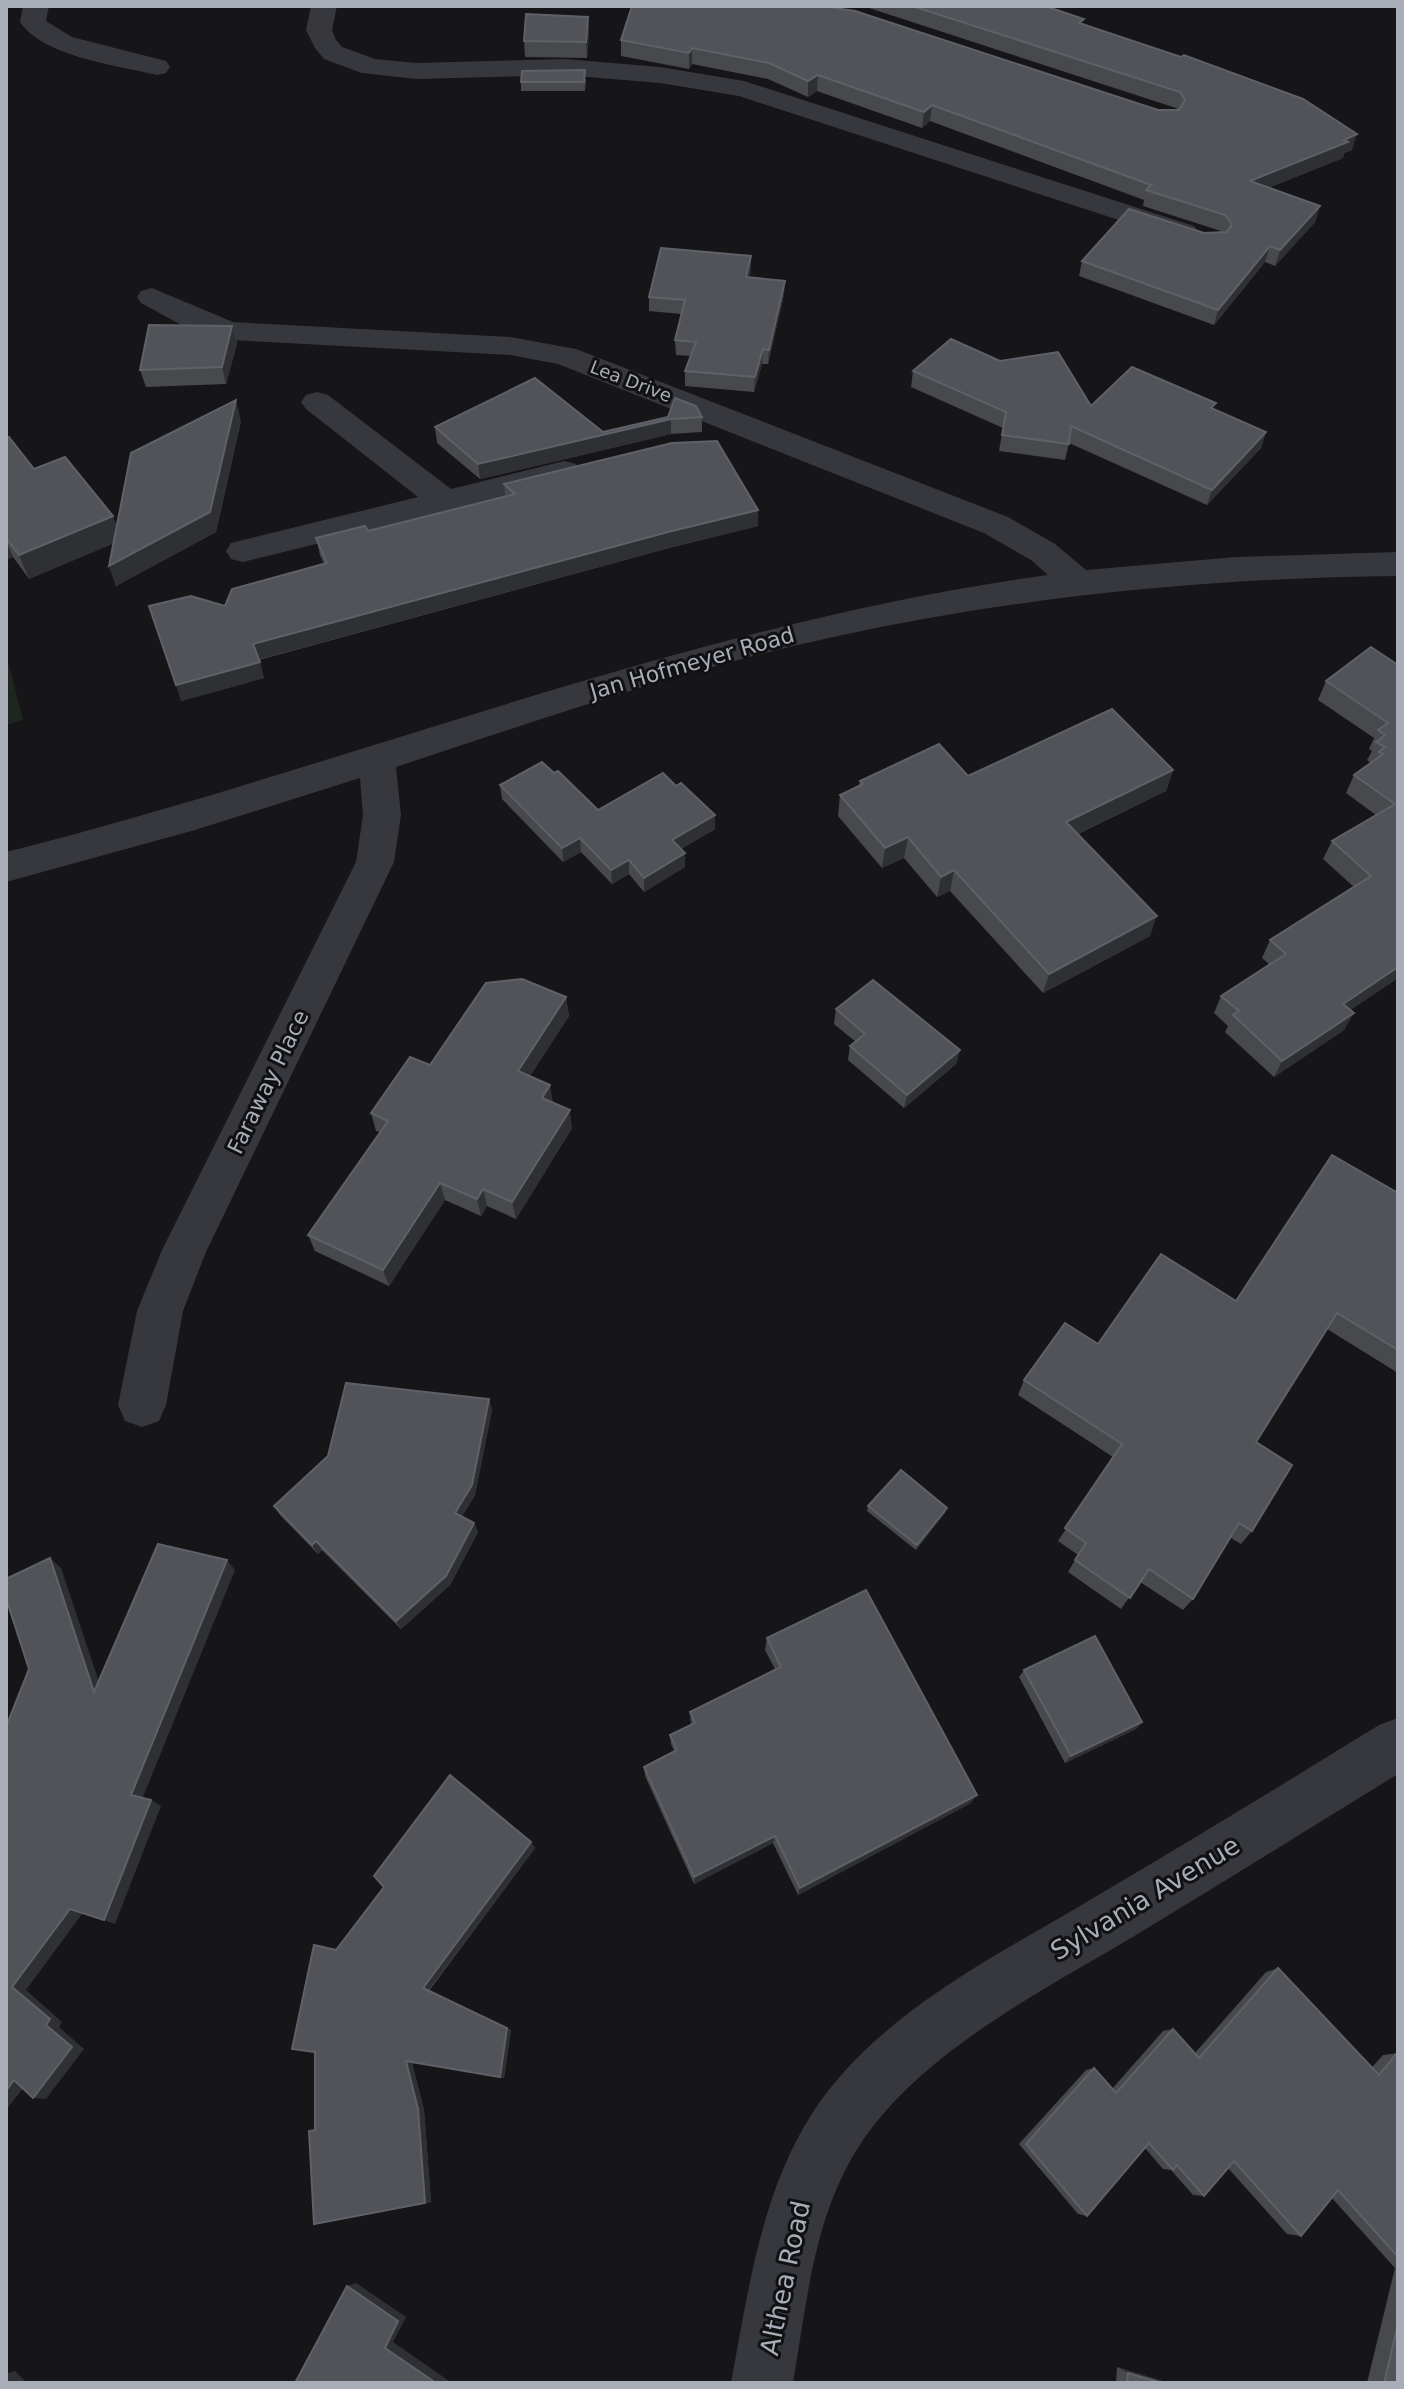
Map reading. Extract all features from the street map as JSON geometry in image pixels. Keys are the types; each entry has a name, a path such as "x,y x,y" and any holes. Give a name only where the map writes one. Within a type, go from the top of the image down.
{"street":[{"path":"36,6 33,22 50,38 157,67"},
{"path":"324,6 319,30 324,42 333,53 371,67 416,71 578,67 660,75 744,89 1210,240"},
{"name":"Lea Drive","path":"152,297 198,321 231,331 510,346 565,356 1019,535 1076,581"},
{"path":"317,402 445,501"},
{"path":"715,445 785,442"},
{"path":"243,551 588,467"},
{"name":"Jan Hofmeyer Road","path":"15,867 758,643 917,606 1076,581 1329,564 1398,564"},
{"name":"Faraway Place","path":"142,1405 160,1311 184,1250 375,862 382,815 377,759"},
{"name":"Sylvania Avenue","path":"898,2061 951,2020 1062,1948 1398,1744"},
{"name":"Althea Road","path":"762,2383 788,2247 805,2188 834,2133 861,2094 898,2061"}],"shaded area":[{"path":"6,653 23,720 6,725"}],"building":[{"path":"632,6 821,6 855,11 1158,110 1179,110 1185,100 1180,92 912,6 1045,6 1084,19 1079,23 1181,57 1184,55 1303,99 1357,134 1344,140 1348,142 1250,181 1320,206 1280,250 1270,246 1218,310 1082,261 1129,209 1204,233 1227,232 1232,224 1225,215 1146,190 1151,185 932,105 924,112 818,75 808,81 769,63 692,48 689,53 621,40"},
{"path":"526,14 588,17 586,42 524,41"},
{"path":"585,70 584,82 521,82 522,71"},
{"path":"661,248 751,256 746,277 785,281 769,350 763,349 755,377 685,371 696,342 675,340 685,300 649,297"},
{"path":"149,325 232,326 222,367 140,370"},
{"path":"951,339 1000,361 1058,352 1091,406 1132,367 1216,403 1211,408 1266,432 1212,490 1071,426 1069,444 1002,435 1006,412 913,371"},
{"path":"535,378 603,432 668,417 675,398 696,406 702,417 671,419 478,464 435,427"},
{"path":"236,400 210,512 109,566 131,453"},
{"path":"9,437 34,469 65,457 113,516 19,555 6,538 6,438"},
{"path":"717,441 758,510 253,644 260,662 176,685 149,606 191,596 225,606 232,589 327,563 316,538 365,526 368,531 515,494 504,484 672,443"},
{"path":"1371,647 1398,665 1398,967 1343,1004 1354,1013 1282,1061 1233,1015 1239,1011 1221,996 1286,954 1270,940 1371,876 1332,841 1395,804 1354,775 1383,754 1379,752 1385,747 1376,742 1385,735 1378,730 1388,723 1326,681"},
{"path":"1112,709 1173,770 1066,822 1157,916 1049,974 954,870 941,877 908,837 885,848 840,795 863,784 860,781 939,744 968,776"},
{"path":"542,762 554,773 558,771 598,810 663,773 676,786 681,783 715,815 672,840 685,853 644,878 629,860 611,870 580,838 562,848 500,785"},
{"path":"522,979 566,997 518,1071 550,1085 542,1098 570,1110 512,1202 483,1189 477,1199 440,1183 383,1270 308,1235 388,1121 371,1113 410,1057 430,1065 486,983"},
{"path":"873,980 960,1050 907,1095 850,1046 865,1034 836,1009"},
{"path":"1332,1155 1398,1193 1398,1350 1337,1313 1256,1442 1292,1465 1252,1531 1239,1523 1193,1599 1149,1569 1130,1598 1075,1560 1086,1543 1065,1528 1122,1444 1024,1380 1065,1323 1098,1344 1161,1254 1236,1301"},
{"path":"346,1383 489,1399 472,1485 455,1513 474,1523 446,1576 396,1621 316,1541 312,1545 274,1506 328,1456"},
{"path":"901,1470 947,1508 917,1545 868,1506"},
{"path":"158,1544 227,1560 131,1795 151,1800 104,1920 70,1909 12,1987 50,2019 46,2025 72,2047 33,2098 14,2080 6,2091 6,1727 29,1669 6,1598 6,1579 50,1558 94,1692"},
{"path":"866,1590 977,1795 800,1888 775,1836 694,1877 644,1767 677,1750 670,1735 695,1723 690,1712 781,1667 767,1638"},
{"path":"1095,1636 1142,1722 1071,1756 1024,1670"},
{"path":"450,1775 531,1842 423,1988 507,2028 500,2077 406,2061 418,2109 425,2203 314,2224 309,2131 315,2130 315,2052 292,2049 314,1945 336,1950 384,1887 374,1876"},
{"path":"1278,1968 1379,2075 1398,2053 1398,2257 1338,2190 1301,2236 1234,2161 1204,2196 1177,2165 1173,2170 1149,2143 1087,2216 1026,2144 1094,2068 1116,2093 1173,2029 1199,2058"},
{"path":"347,2286 398,2321 385,2348 436,2383 295,2383"},
{"path":"1398,2324 1398,2383 1384,2383"},
{"path":"1128,2373 1162,2383 1127,2383"}]}
